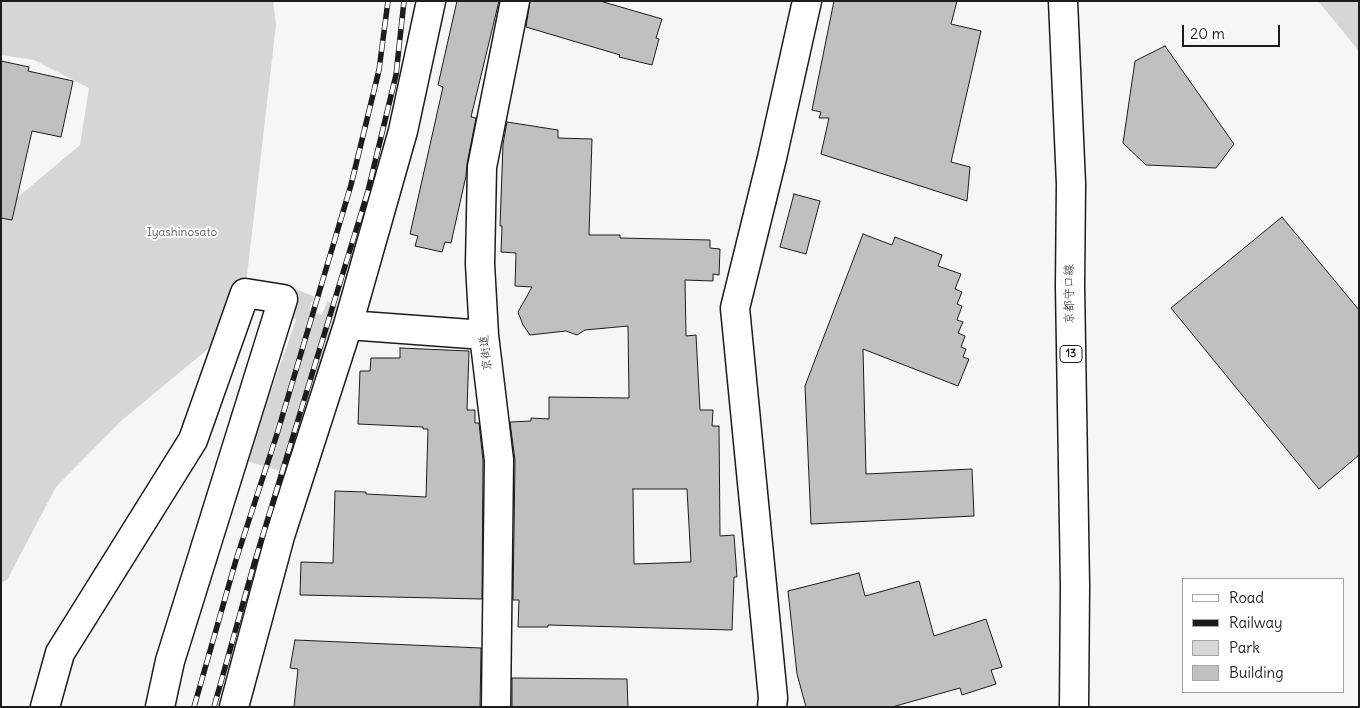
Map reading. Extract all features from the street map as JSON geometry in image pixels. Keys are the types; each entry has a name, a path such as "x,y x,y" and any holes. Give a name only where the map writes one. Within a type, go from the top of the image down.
{"street":[{"path":"234,707 280,536 348,325 402,131 432,1"},
{"name":"京街道","path":"496,707 499,460 484,335 480,264 482,167 515,1"},
{"path":"772,707 773,698 735,308 772,158 807,1"},
{"name":"京都守口線","path":"1063,1 1071,184 1070,286 1075,586 1074,707"},
{"path":"46,707 60,653 193,440 245,293 283,299 170,660 160,707"},
{"path":"348,325 484,335"}],"green space":[{"name":"Iyashinosato","path":"1,1 273,1 276,25 245,293 232,329 121,421 56,487 7,580 1,583 1,211 80,145 89,88 34,60 1,55"},
{"path":"1318,1 1359,1 1359,51"},
{"path":"301,306 338,322 287,473 246,461"}],"building":[{"path":"457,1 499,1 471,117 476,118 466,176 451,243 445,242 442,252 415,246 418,236 410,234 443,87 438,85"},
{"path":"530,1 600,1 662,19 656,38 659,39 652,65 619,57 620,55 526,27"},
{"path":"834,1 957,1 951,24 981,31 951,162 970,167 967,201 821,154 829,118 819,118 821,112 812,110"},
{"path":"1165,46 1234,144 1216,168 1146,165 1123,143 1135,61"},
{"path":"1,61 29,67 28,71 73,81 61,137 32,131 12,220 1,218"},
{"path":"507,122 558,130 558,138 592,139 589,235 620,235 620,238 710,240 710,248 720,249 719,275 713,274 713,281 685,280 686,336 696,335 700,410 713,410 712,426 719,426 720,536 734,535 737,577 734,577 732,630 548,625 548,627 518,627 519,600 513,600 515,460 510,422 531,421 531,418 549,419 549,397 629,398 628,326 585,330 577,335 566,331 530,335 523,325 518,312 532,287 515,286 516,253 501,252 503,144","holes":["633,489 687,489 691,562 634,564"]},
{"path":"794,194 820,201 806,254 780,247"},
{"path":"1282,217 1359,310 1359,455 1319,489 1171,308"},
{"path":"863,234 892,245 895,237 942,255 938,266 961,274 955,289 962,292 957,304 962,306 957,320 963,322 958,333 965,336 961,347 966,349 963,357 969,359 958,386 863,349 866,474 972,469 974,516 811,524 805,386"},
{"path":"400,348 469,351 467,410 475,410 475,423 479,423 483,461 482,599 300,595 301,562 333,563 335,491 426,497 428,429 423,429 423,427 358,424 360,371 370,371 371,358 400,358"},
{"path":"859,573 865,596 919,581 934,636 986,619 1002,667 991,670 996,684 962,695 960,688 892,707 806,707 797,674 788,591"},
{"path":"295,640 481,648 480,707 294,707 298,669 290,668"},
{"path":"512,678 627,679 628,707 512,707"}],"tunnel":[{"path":"283,299 348,325"}],"railway":[{"path":"194,707 236,560 277,434 351,185 379,70 388,1"},
{"path":"214,707 254,564 368,191 396,75 404,1"}]}
